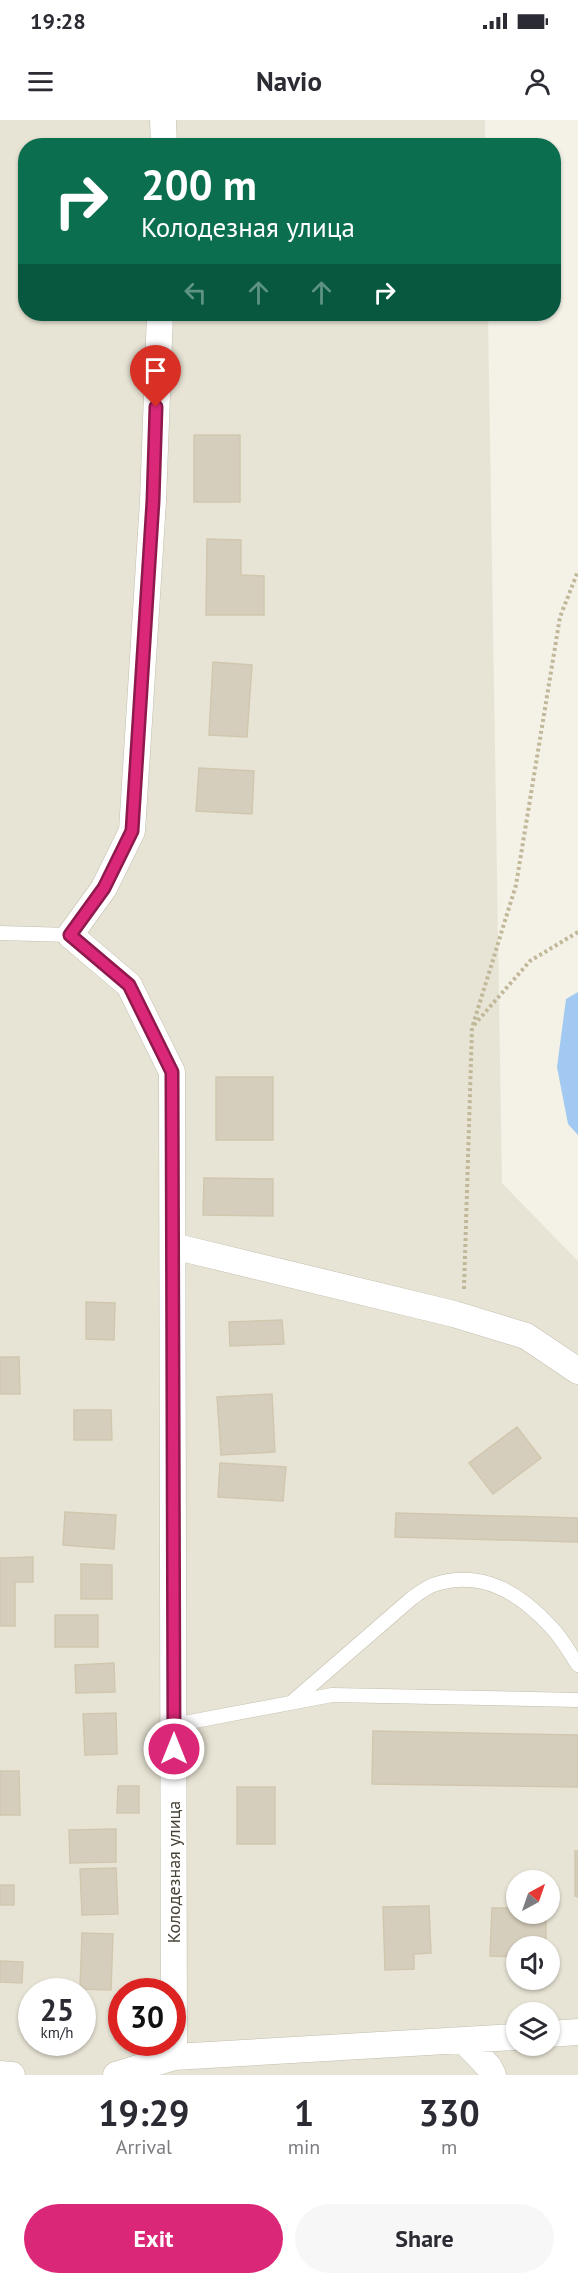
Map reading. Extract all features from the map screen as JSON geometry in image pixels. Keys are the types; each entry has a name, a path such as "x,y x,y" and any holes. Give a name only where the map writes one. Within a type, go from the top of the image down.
{"street":[{"path":"163,120 164,138"},
{"path":"70,935 104,888 132,831 153,501 160,321"},
{"name":"Колодезная улица","path":"70,935 129,985 172,1072 174,2057"},
{"path":"172,1246 463,1317 526,1336 578,1371"},
{"path":"560,2033 578,2032"},
{"path":"116,2075 174,2057 506,2038"},
{"path":"464,2041 489,2067 493,2075"},
{"path":"0,2074 12,2075"}],"lane":[{"path":"0,933 70,935"},
{"path":"290,1703 412,1598 434,1584 462,1580 490,1582 517,1597 552,1627 578,1665"},
{"path":"174,1725 332,1695 578,1700"}],"path":[{"path":"463,1317 472,1028 516,885 560,617 578,571"},
{"path":"472,1028 530,961 578,932"}],"shaded area":[{"path":"0,120 485,120 485,138 18,138 18,321 488,321 502,1183 578,1261 578,2075 0,2075"}],"water":[{"path":"578,992 578,1135 568,1124 557,1067 566,999"}],"building":[{"path":"194,435 240,435 240,502 194,502"},
{"path":"207,539 241,540 241,575 264,576 264,615 206,615"},
{"path":"213,662 252,665 247,737 209,735"},
{"path":"199,768 254,771 252,814 196,811"},
{"path":"216,1077 273,1077 273,1140 216,1140"},
{"path":"204,1178 273,1179 273,1216 203,1215"},
{"path":"86,1302 115,1303 114,1340 86,1339"},
{"path":"282,1320 284,1344 230,1346 229,1322"},
{"path":"0,1357 19,1357 20,1394 0,1394"},
{"path":"272,1394 275,1452 221,1455 217,1397"},
{"path":"74,1410 111,1410 112,1440 74,1440"},
{"path":"517,1427 541,1458 493,1494 469,1463"},
{"path":"220,1463 286,1467 283,1501 218,1497"},
{"path":"65,1512 116,1515 114,1549 63,1545"},
{"path":"396,1513 578,1518 578,1542 395,1537"},
{"path":"33,1557 33,1582 15,1582 15,1626 0,1626 0,1558"},
{"path":"81,1564 112,1565 112,1599 81,1599"},
{"path":"55,1615 98,1615 98,1647 55,1647"},
{"path":"114,1663 115,1692 76,1693 75,1665"},
{"path":"116,1713 117,1754 85,1755 83,1714"},
{"path":"373,1731 578,1735 578,1787 372,1784"},
{"path":"0,1771 19,1771 20,1815 0,1815"},
{"path":"118,1786 139,1786 139,1813 117,1813"},
{"path":"237,1787 275,1787 275,1844 237,1844"},
{"path":"116,1829 116,1862 70,1863 69,1830"},
{"path":"575,1851 578,1851 578,1897 575,1896"},
{"path":"116,1868 118,1914 82,1915 80,1869"},
{"path":"0,1885 14,1885 14,1905 0,1905"},
{"path":"429,1906 431,1953 414,1954 414,1969 385,1970 383,1907"},
{"path":"492,1908 506,1908 506,1924 546,1924 546,1936 506,1936 506,1957 490,1956"},
{"path":"82,1933 113,1934 111,1978 108,1978 108,1990 96,1990 96,1978 80,1978"},
{"path":"0,1961 23,1962 22,1978 18,1978 18,1983 0,1982"}],"route":[{"path":"156,407 153,501 132,831 104,888 70,935 129,985 172,1072 174,1749"}]}
